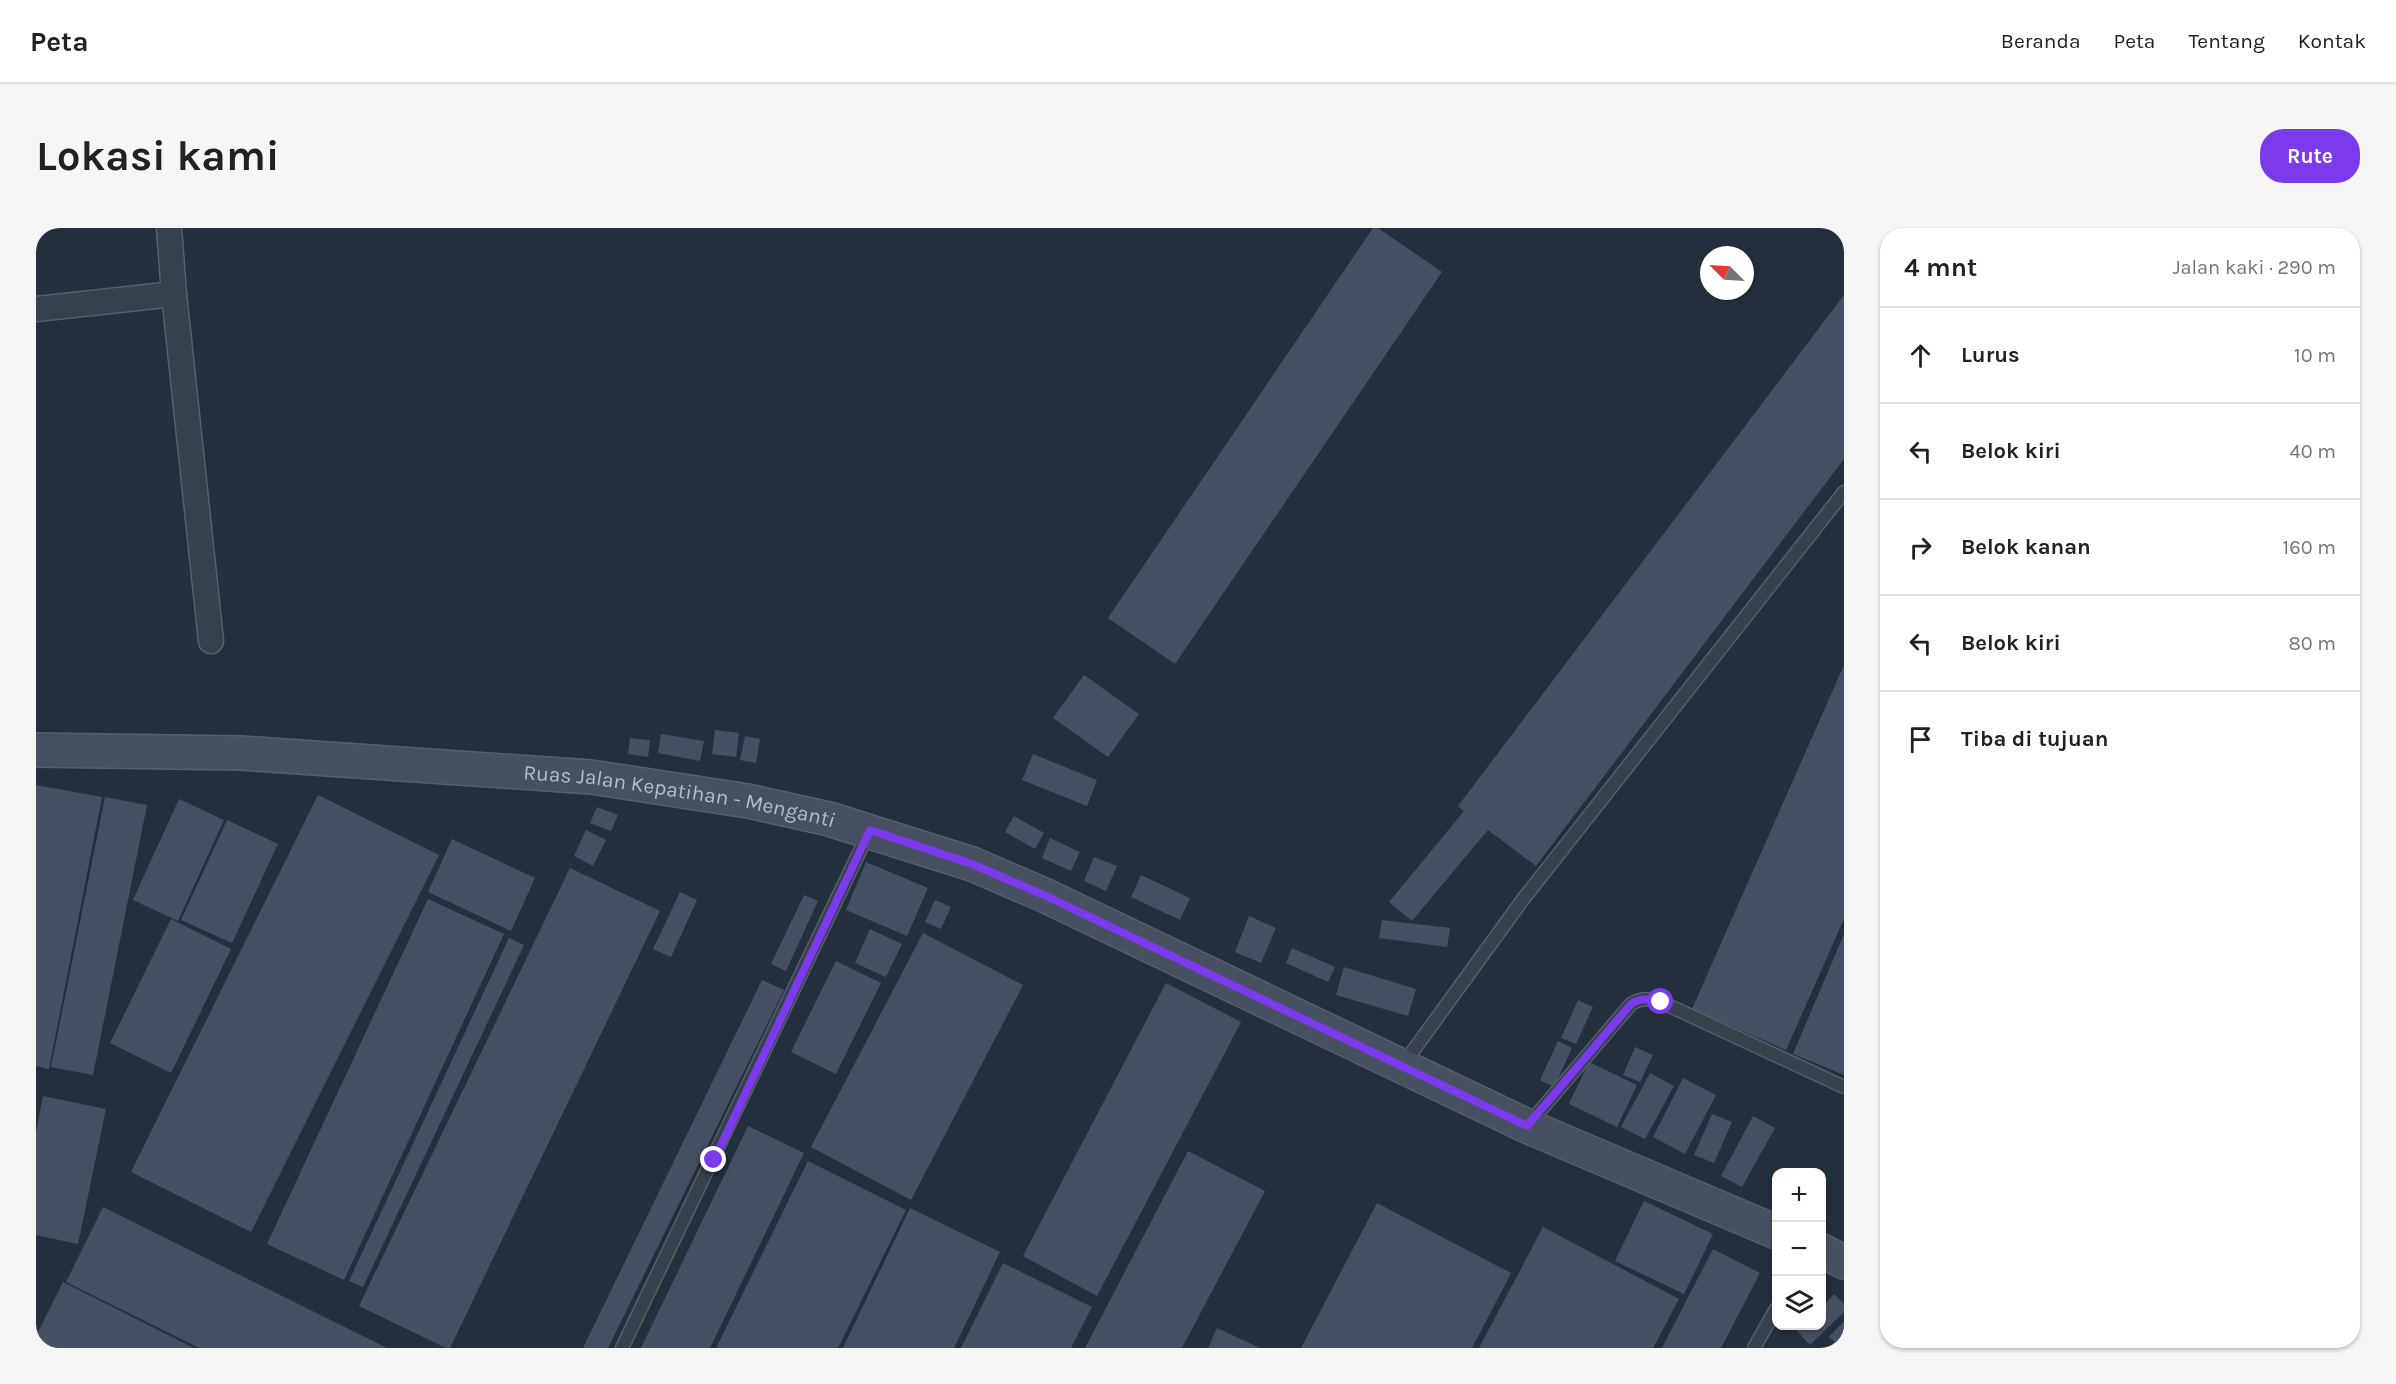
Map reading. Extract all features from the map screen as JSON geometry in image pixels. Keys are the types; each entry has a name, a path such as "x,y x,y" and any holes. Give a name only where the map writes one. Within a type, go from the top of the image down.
{"main road":[{"name":"Ruas Jalan Kepatihan - Menganti","path":"36,750 242,753 591,777 747,801 870,830 972,864 1044,895 1527,1126 1772,1230"},
{"path":"1826,1253 1844,1262"}],"street":[{"path":"170,228 174,294 211,640"},
{"path":"36,309 174,294"}],"lane":[{"path":"1401,1067 1524,898 1844,492"},
{"path":"622,1348 870,830"},
{"path":"1527,1126 1631,1004 1639,999 1661,1002 1844,1087"},
{"path":"1754,1348 1772,1316"}],"building":[{"path":"1373,228 1378,228 1442,272 1175,664 1108,618"},
{"path":"1844,295 1844,459 1536,866 1488,830 1412,921 1389,902 1464,811 1458,806"},
{"path":"1844,665 1844,919 1786,1050 1692,1009"},
{"path":"1084,675 1139,714 1108,757 1053,718"},
{"path":"715,730 739,733 736,757 712,754"},
{"path":"661,734 704,741 700,761 658,753"},
{"path":"745,736 760,739 756,763 740,760"},
{"path":"630,738 650,740 648,757 628,754"},
{"path":"1033,754 1097,780 1087,806 1022,780"},
{"path":"36,785 102,797 49,1069 36,1066"},
{"path":"318,795 439,855 251,1232 131,1172"},
{"path":"105,797 147,805 93,1075 51,1067"},
{"path":"179,799 224,820 178,921 133,900"},
{"path":"597,807 618,815 611,831 590,823"},
{"path":"1014,816 1044,833 1035,849 1005,832"},
{"path":"227,820 278,844 232,943 181,920"},
{"path":"586,830 606,840 593,866 574,856"},
{"path":"1050,838 1080,852 1071,871 1042,858"},
{"path":"452,839 535,878 511,931 428,892"},
{"path":"1094,857 1117,866 1106,891 1084,881"},
{"path":"866,862 928,888 907,936 846,910"},
{"path":"570,868 660,911 450,1348 446,1348 359,1306"},
{"path":"1141,875 1190,898 1180,920 1131,897"},
{"path":"680,892 697,900 671,957 653,949"},
{"path":"804,895 818,901 786,971 771,964"},
{"path":"428,899 504,934 344,1280 267,1244"},
{"path":"935,900 951,907 941,929 925,922"},
{"path":"1249,916 1276,928 1261,963 1235,952"},
{"path":"171,919 231,949 171,1073 110,1043"},
{"path":"1382,920 1450,928 1447,947 1379,938"},
{"path":"870,929 902,944 886,977 855,963"},
{"path":"923,933 1023,985 911,1200 811,1147"},
{"path":"1844,934 1844,1075 1793,1054"},
{"path":"509,938 524,945 363,1287 349,1281"},
{"path":"1292,948 1335,967 1328,982 1286,963"},
{"path":"836,961 881,983 836,1074 791,1052"},
{"path":"1344,967 1416,989 1408,1016 1336,995"},
{"path":"762,980 784,990 608,1348 583,1348"},
{"path":"1166,983 1241,1022 1097,1296 1023,1256"},
{"path":"1578,1000 1593,1007 1576,1044 1561,1038"},
{"path":"1558,1041 1572,1048 1554,1087 1540,1080"},
{"path":"1635,1047 1653,1055 1640,1082 1623,1075"},
{"path":"1589,1062 1637,1085 1617,1127 1569,1104"},
{"path":"1650,1073 1674,1086 1645,1139 1621,1127"},
{"path":"1683,1078 1716,1095 1685,1154 1653,1137"},
{"path":"43,1096 106,1109 78,1244 36,1235 36,1132"},
{"path":"1712,1114 1732,1122 1714,1163 1694,1155"},
{"path":"1753,1116 1775,1128 1742,1187 1721,1176"},
{"path":"748,1126 804,1153 710,1348 641,1348"},
{"path":"1188,1151 1265,1191 1182,1348 1085,1348"},
{"path":"808,1161 906,1210 838,1348 716,1348"},
{"path":"1644,1201 1713,1234 1684,1294 1615,1261"},
{"path":"1377,1203 1511,1273 1472,1348 1301,1348"},
{"path":"103,1207 387,1348 199,1348 66,1282"},
{"path":"910,1208 1000,1252 954,1348 843,1348"},
{"path":"1543,1227 1679,1299 1653,1348 1479,1348"},
{"path":"1713,1249 1760,1273 1721,1348 1662,1348"},
{"path":"1003,1263 1092,1307 1071,1348 961,1348"},
{"path":"63,1282 194,1348 36,1348 36,1336"},
{"path":"1834,1294 1844,1304 1844,1312 1826,1329 1826,1303"},
{"path":"1844,1321 1844,1345 1841,1347 1829,1337"},
{"path":"1217,1328 1260,1348 1208,1348"},
{"path":"1798,1330 1825,1330 1810,1345"}],"route":[{"path":"714,1160 870,830 972,864 1044,895 1527,1126 1631,1004 1639,999 1661,1002"}]}
